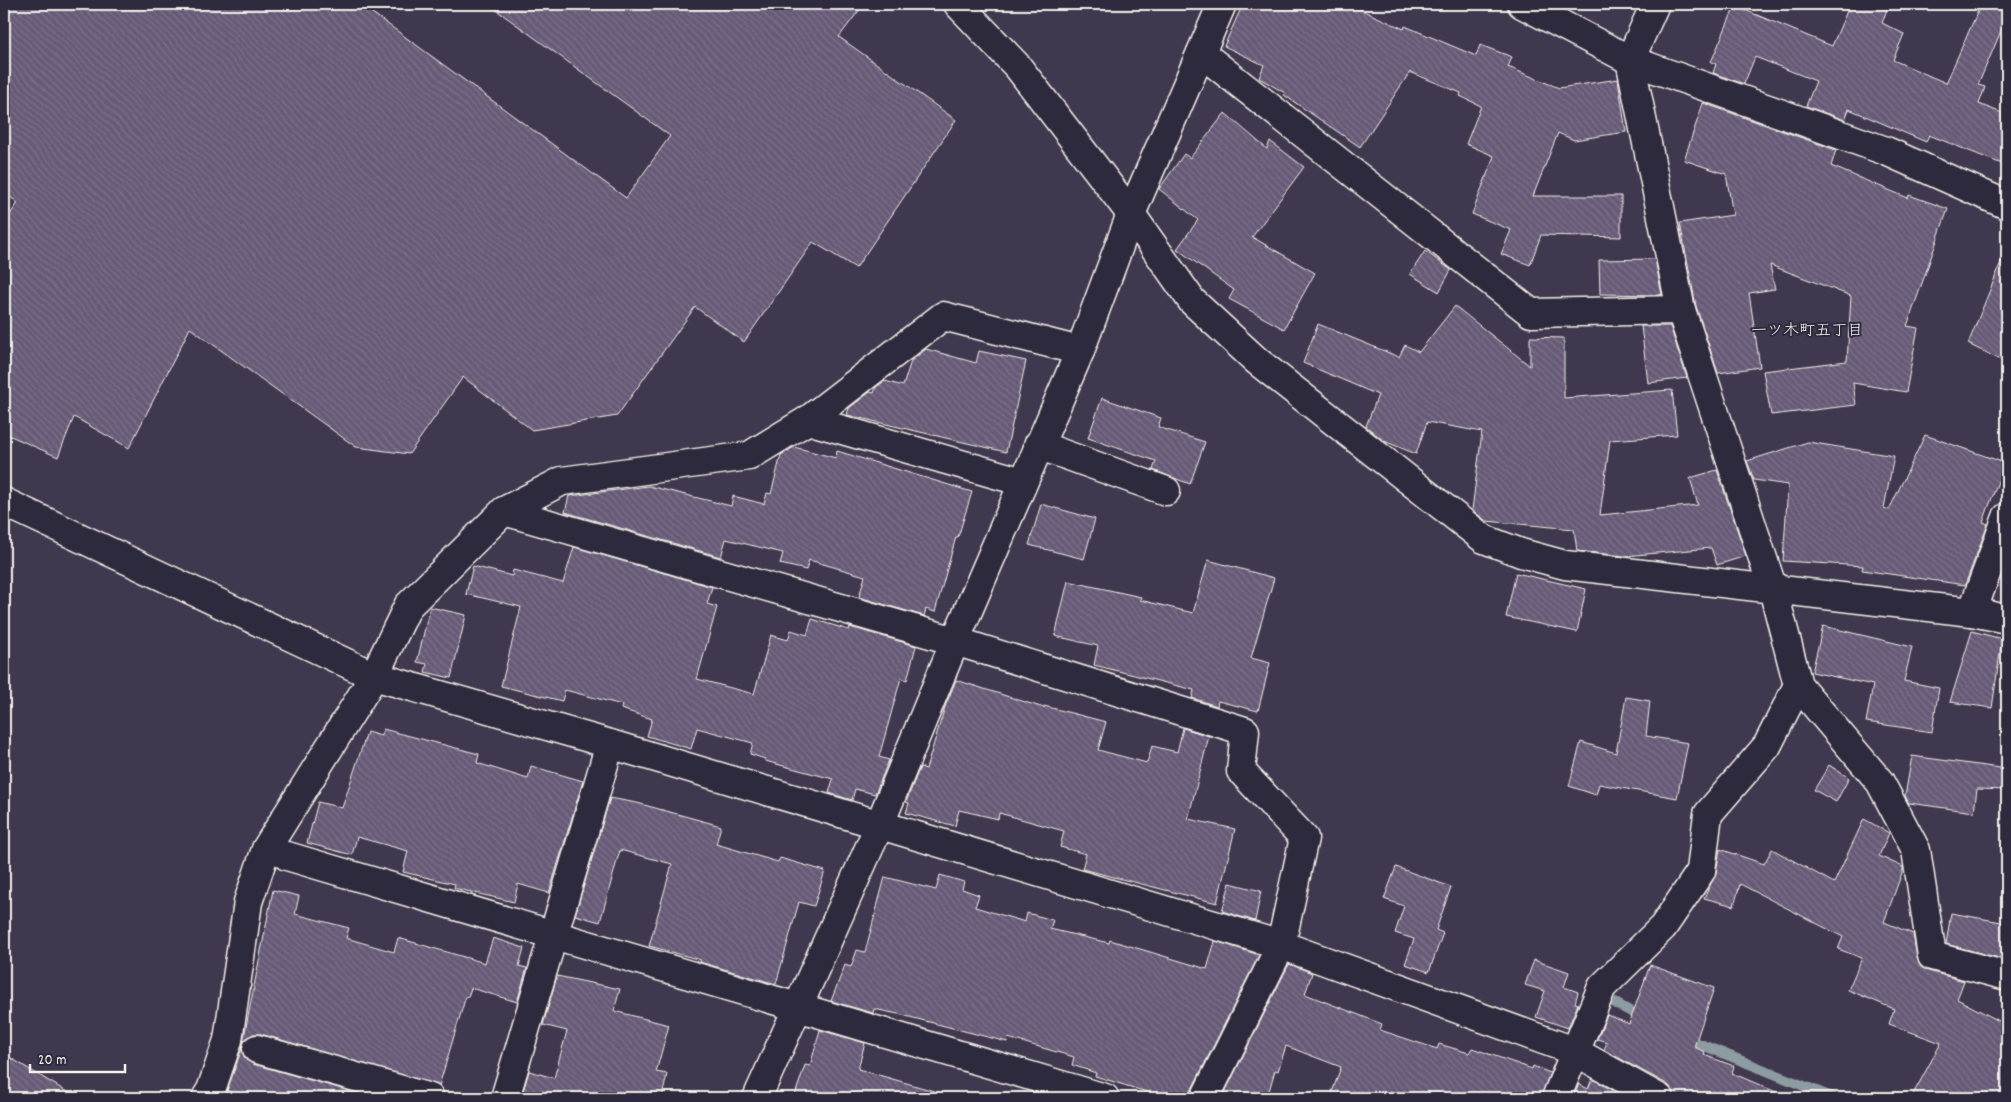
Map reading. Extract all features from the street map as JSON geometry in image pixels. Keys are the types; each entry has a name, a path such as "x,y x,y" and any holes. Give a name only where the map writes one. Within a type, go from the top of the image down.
{"street":[{"path":"958,4 1018,67 1131,214 1192,301 1257,361 1484,539 1521,553 1565,565 1972,612 2007,619"},
{"path":"758,1098 879,826 955,641 1080,351 1131,214 1222,4"},
{"path":"1522,4 1630,60 1886,151 2007,205"},
{"path":"1655,4 1630,60 1682,310 1773,589 1798,685 1880,782 1916,850 1932,956 2007,976"},
{"path":"1200,53 1531,313 1682,310"},
{"path":"206,1098 228,1040 248,902 266,849 374,676 408,606 504,511 562,481 749,456 808,420 943,316 1080,351"},
{"path":"808,420 1023,482"},
{"path":"1038,445 1166,491"},
{"path":"4,502 374,676 610,744 1281,945 1574,1051 1660,1098"},
{"path":"504,511 955,641 1245,730 1241,771 1304,838 1281,945 1205,1098"},
{"path":"1972,612 2007,517"},
{"path":"1556,1098 1602,987 1663,927 1701,871 1708,814 1767,746 1798,685"},
{"path":"505,1098 610,744"},
{"path":"287,856 554,933 798,1008 1105,1098"},
{"path":"257,1049 430,1098"}],"building":[{"path":"4,4 360,4 626,198 670,136 488,4 864,4 839,37 956,120 856,268 813,242 744,342 695,307 617,416 532,430 463,377 409,454 356,447 190,328 129,448 74,417 58,457 4,433 4,223 18,203 4,192"},
{"path":"1243,4 1348,4 1404,29 1405,26 1476,56 1480,45 1512,57 1508,67 1559,88 1618,79 1626,132 1574,140 1558,133 1533,196 1621,196 1621,237 1541,235 1530,265 1501,254 1511,230 1472,214 1494,156 1466,144 1481,106 1460,96 1461,93 1410,72 1360,147 1284,95 1285,93 1259,78 1264,65 1224,46"},
{"path":"1850,4 1889,4 1882,23 1904,34 1893,60 1946,83 1981,4 2007,4 2007,17 1978,85 1985,87 1979,104 2007,115 2007,166 1929,135 1926,142 1849,109 1845,120 1806,106 1816,81 1755,57 1744,84 1713,73 1716,64 1711,62 1735,6 1832,46"},
{"path":"1703,103 1836,150 1831,166 1908,198 1909,195 1948,209 1907,326 1918,328 1906,392 1853,383 1856,405 1771,415 1763,371 1847,361 1851,296 1770,265 1775,289 1749,293 1760,367 1718,373 1696,306 1680,223 1733,215 1726,174 1684,160"},
{"path":"1225,113 1267,149 1270,141 1304,167 1252,237 1315,273 1284,329 1229,299 1234,290 1177,249 1198,220 1159,189 1184,154 1190,158"},
{"path":"1425,251 1451,270 1439,292 1410,274"},
{"path":"2005,253 2007,253 2007,363 1968,344"},
{"path":"1655,259 1662,295 1600,294 1599,260"},
{"path":"1455,306 1530,366 1530,337 1564,338 1564,398 1672,390 1677,435 1610,440 1600,515 1698,505 1690,478 1717,470 1746,556 1717,565 1711,548 1625,556 1577,551 1574,529 1486,521 1472,510 1482,432 1427,422 1416,454 1384,441 1366,426 1378,395 1303,363 1318,324 1399,357 1405,345 1419,352"},
{"path":"1641,326 1670,326 1687,378 1648,383"},
{"path":"926,349 976,363 979,351 1026,361 1006,452 847,415 849,408 870,392 874,393 876,387 885,381 903,386 911,361"},
{"path":"1102,398 1161,418 1158,427 1205,442 1190,484 1153,470 1156,461 1088,438"},
{"path":"1925,435 2005,463 1983,522 1988,524 1965,585 1862,570 1863,566 1783,561 1788,485 1754,480 1747,461 1808,442 1894,456 1884,508 1889,510"},
{"path":"794,447 836,458 837,451 972,492 958,537 956,537 935,612 926,609 924,616 859,597 865,576 809,560 806,570 780,564 783,553 726,539 721,557 565,512 569,496 649,486 731,506 733,496 764,504 767,493 771,494 781,455"},
{"path":"1041,504 1095,519 1084,559 1029,545"},
{"path":"574,547 712,587 707,604 717,607 697,679 754,694 771,635 788,640 791,630 807,635 812,619 849,630 850,627 916,646 907,680 901,678 879,757 889,760 875,794 855,789 852,800 829,793 833,779 765,761 765,759 750,754 753,743 697,728 691,749 647,736 652,719 621,709 622,705 565,690 562,701 501,686 521,607 466,594 473,566 512,576 513,570 563,583"},
{"path":"1208,560 1274,578 1251,658 1270,663 1258,711 1218,701 1217,706 1192,698 1194,690 1094,665 1098,646 1055,636 1068,581 1141,597 1140,600 1193,613"},
{"path":"1516,573 1586,589 1577,632 1506,617"},
{"path":"430,607 466,615 451,678 425,672 427,664 417,662"},
{"path":"1823,626 1912,647 1904,681 1939,688 1932,732 1866,722 1873,685 1812,672"},
{"path":"1972,631 2002,639 1992,708 1950,702"},
{"path":"956,680 1044,708 1044,706 1106,722 1098,750 1147,763 1152,746 1177,752 1183,728 1209,736 1188,819 1235,829 1217,903 1082,869 1086,854 1060,847 1064,831 999,813 998,819 959,810 955,826 906,813 909,803 906,802 920,767 926,769 945,707"},
{"path":"1626,697 1650,701 1646,736 1688,743 1677,798 1599,784 1596,795 1569,786 1581,742 1616,753"},
{"path":"383,729 479,754 477,763 528,779 531,766 583,781 549,893 518,884 514,902 454,888 455,884 403,872 408,851 357,837 352,855 307,843 318,802 342,808 367,732 381,736"},
{"path":"1912,756 2007,769 2007,790 1977,789 1974,812 1909,803 1905,796"},
{"path":"1829,765 1849,778 1836,802 1814,790"},
{"path":"610,798 637,803 721,826 716,844 778,862 780,858 825,871 814,906 799,902 776,984 649,946 672,864 620,850 600,922 575,915"},
{"path":"1864,819 1889,833 1879,856 1903,867 1884,922 1913,934 1917,958 1921,967 1928,971 1964,981 1957,999 2007,1025 2007,1098 1911,1098 1941,1043 1889,1024 1894,1009 1848,990 1862,958 1838,949 1843,937 1740,884 1734,906 1704,898 1716,873 1720,849 1764,864 1772,849 1834,883"},
{"path":"1396,867 1451,887 1436,930 1443,933 1429,972 1405,964 1414,939 1395,933 1404,906 1384,899"},
{"path":"940,875 964,882 962,889 979,895 975,907 1025,922 1027,913 1053,920 1050,929 1109,943 1110,940 1207,969 1215,941 1259,955 1189,1098 1166,1098 1095,1076 1096,1073 1072,1065 1074,1057 1008,1038 1007,1042 898,1014 874,1009 873,1013 831,1001 845,965 851,967 857,950 865,952 885,877 936,890"},
{"path":"1230,883 1261,891 1255,921 1222,911"},
{"path":"273,890 299,896 295,914 349,928 346,938 394,952 398,938 485,963 493,938 524,948 519,966 527,968 517,1002 471,988 468,997 466,996 439,1086 261,1034 253,1034 243,1042"},
{"path":"1951,913 2007,923 2007,960 1946,944"},
{"path":"1534,960 1569,972 1564,987 1578,992 1575,1003 1578,1004 1568,1028 1536,1017 1545,991 1525,985"},
{"path":"1289,964 1312,973 1305,994 1382,1024 1380,1030 1437,1049 1439,1044 1469,1053 1472,1048 1532,1069 1533,1066 1550,1073 1541,1098 1330,1098 1341,1067 1286,1046 1278,1071 1275,1070 1267,1098 1222,1098"},
{"path":"1650,965 1714,988 1694,1047 1705,1052 1704,1055 1734,1066 1732,1073 1790,1098 1675,1098 1673,1090 1667,1084 1604,1050 1607,1042 1597,1039 1607,1015 1629,1024"},
{"path":"557,976 620,989 614,1011 669,1025 656,1072 667,1074 662,1098 521,1098 529,1071 554,1078 567,1031 543,1025"},
{"path":"820,1030 865,1043 858,1069 934,1091 933,1098 794,1098 805,1065 810,1066"},
{"path":"242,1048 246,1060 253,1064 374,1098 256,1098 227,1091"},
{"path":"4,1054 77,1098 4,1098"},
{"path":"1592,1079 1627,1098 1573,1098 1579,1084 1588,1089"}],"waterway":[{"path":"1615,1003 1644,1019"},
{"path":"1685,1038 1834,1098"}],"district":[{"name":"一ツ木町五丁目","path":"1807,331"}]}
